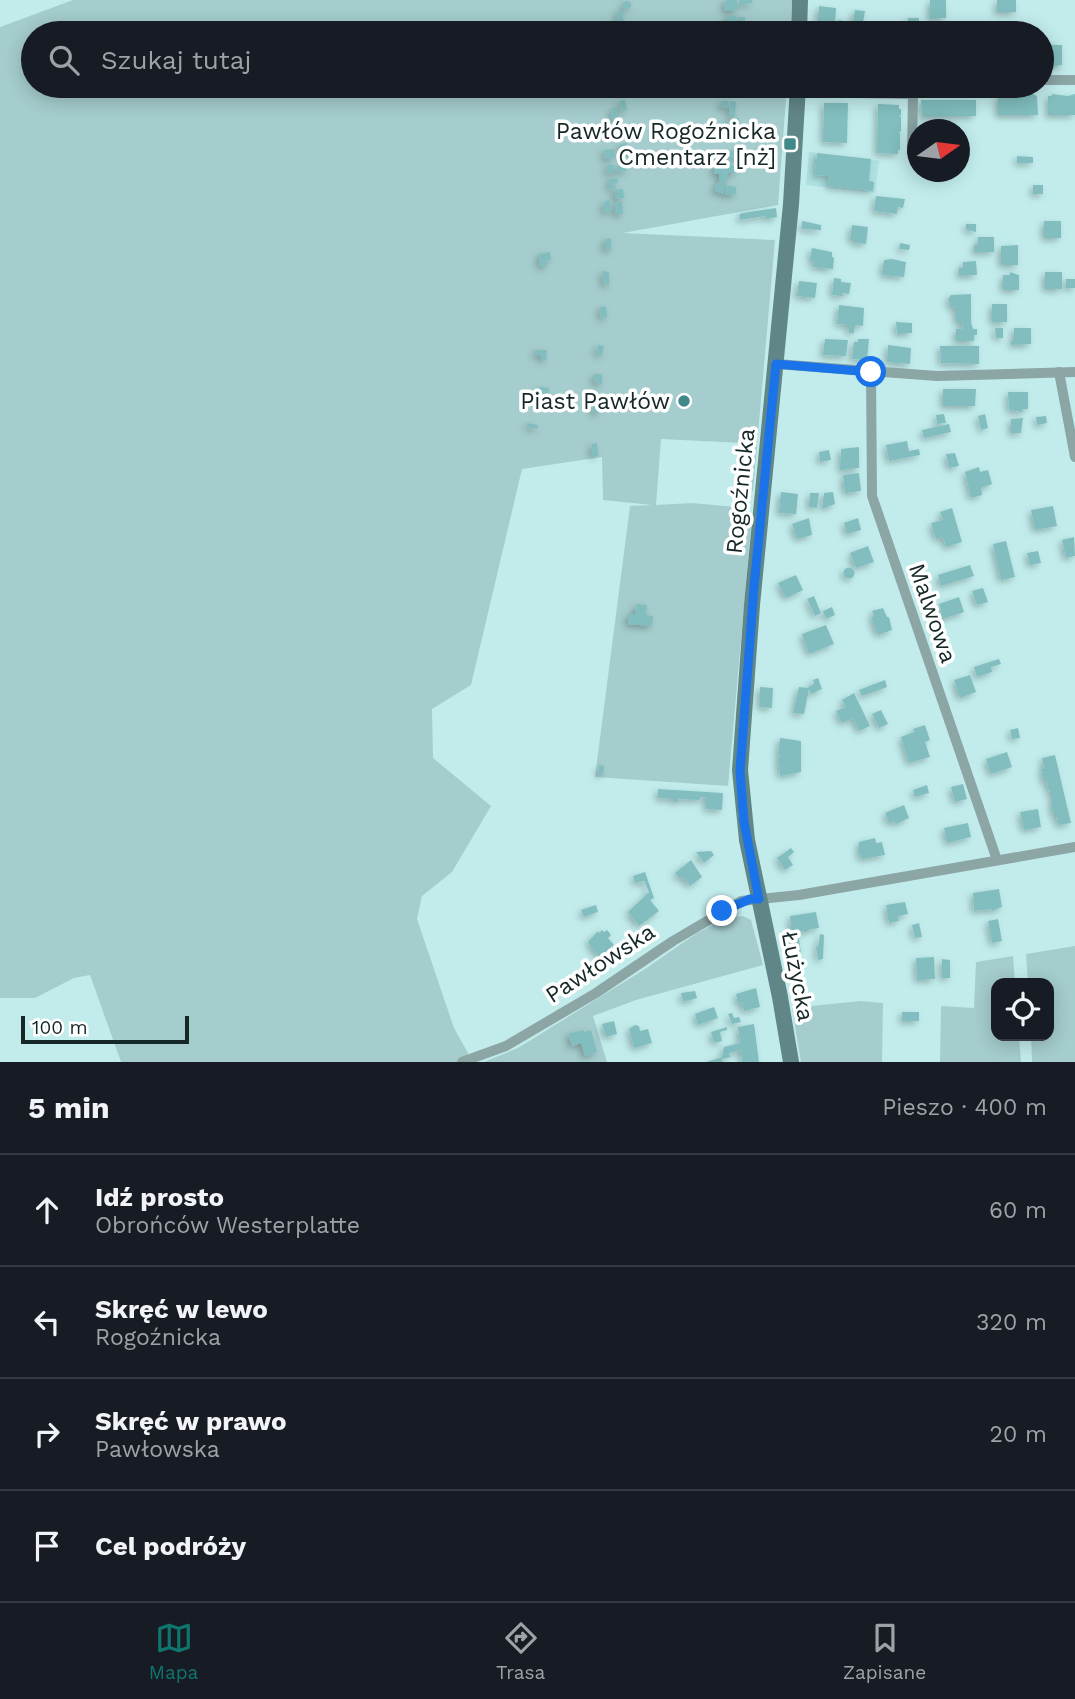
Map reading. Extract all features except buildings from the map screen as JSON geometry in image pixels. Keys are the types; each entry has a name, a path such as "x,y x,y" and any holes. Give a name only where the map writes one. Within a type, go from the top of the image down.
{"street":[{"path":"799,21 800,0"},
{"path":"1054,80 1075,80"},
{"name":"Rogoźnicka","path":"759,899 744,822 740,771 753,596 791,204 797,98"},
{"path":"913,119 914,98"},
{"path":"776,364 937,376 1075,372"},
{"name":"Malwowa","path":"871,372 872,496 997,860"},
{"path":"1059,372 1075,457"},
{"name":"Pawłowska","path":"463,1062 506,1046 529,1033 722,911 750,899 799,895 1075,847"},
{"name":"Łużycka","path":"759,899 791,1062"}],"shaded area":[{"path":"73,0 792,0 791,21 21,21 21,98 786,98 778,205 623,233 775,240 753,491 739,495 742,443 661,439 656,505 692,503 736,507 752,517 728,786 595,777 630,506 652,505 603,500 602,457 522,469 471,685 432,709 433,758 491,806 452,872 422,896 417,919 454,1028 473,1062 121,1062 90,975 74,978 35,998 0,998 0,27"},
{"path":"809,152 879,161 875,193 806,185"},
{"path":"734,914 735,917 743,916 751,920 763,965 636,1000 593,1016 607,1062 484,1062 518,1048 645,969 697,933"},
{"path":"1075,946 1075,1062 1032,1062 1031,1041 1054,1041 1054,978 1028,978 1026,954"},
{"path":"1013,956 1015,978 991,978 991,1041 1019,1041 1021,1062 940,1062 941,1006 974,1008 976,962"},
{"path":"860,1001 883,1003 882,1062 801,1062 792,1008"}],"place":[{"name":"Pawłów Rogoźnicka Cmentarz [nż]","path":"790,144"},
{"name":"Piast Pawłów","path":"684,401"}],"route":[{"path":"722,911 741,901 759,899 744,822 740,771 743,711 776,364 871,372"}]}
